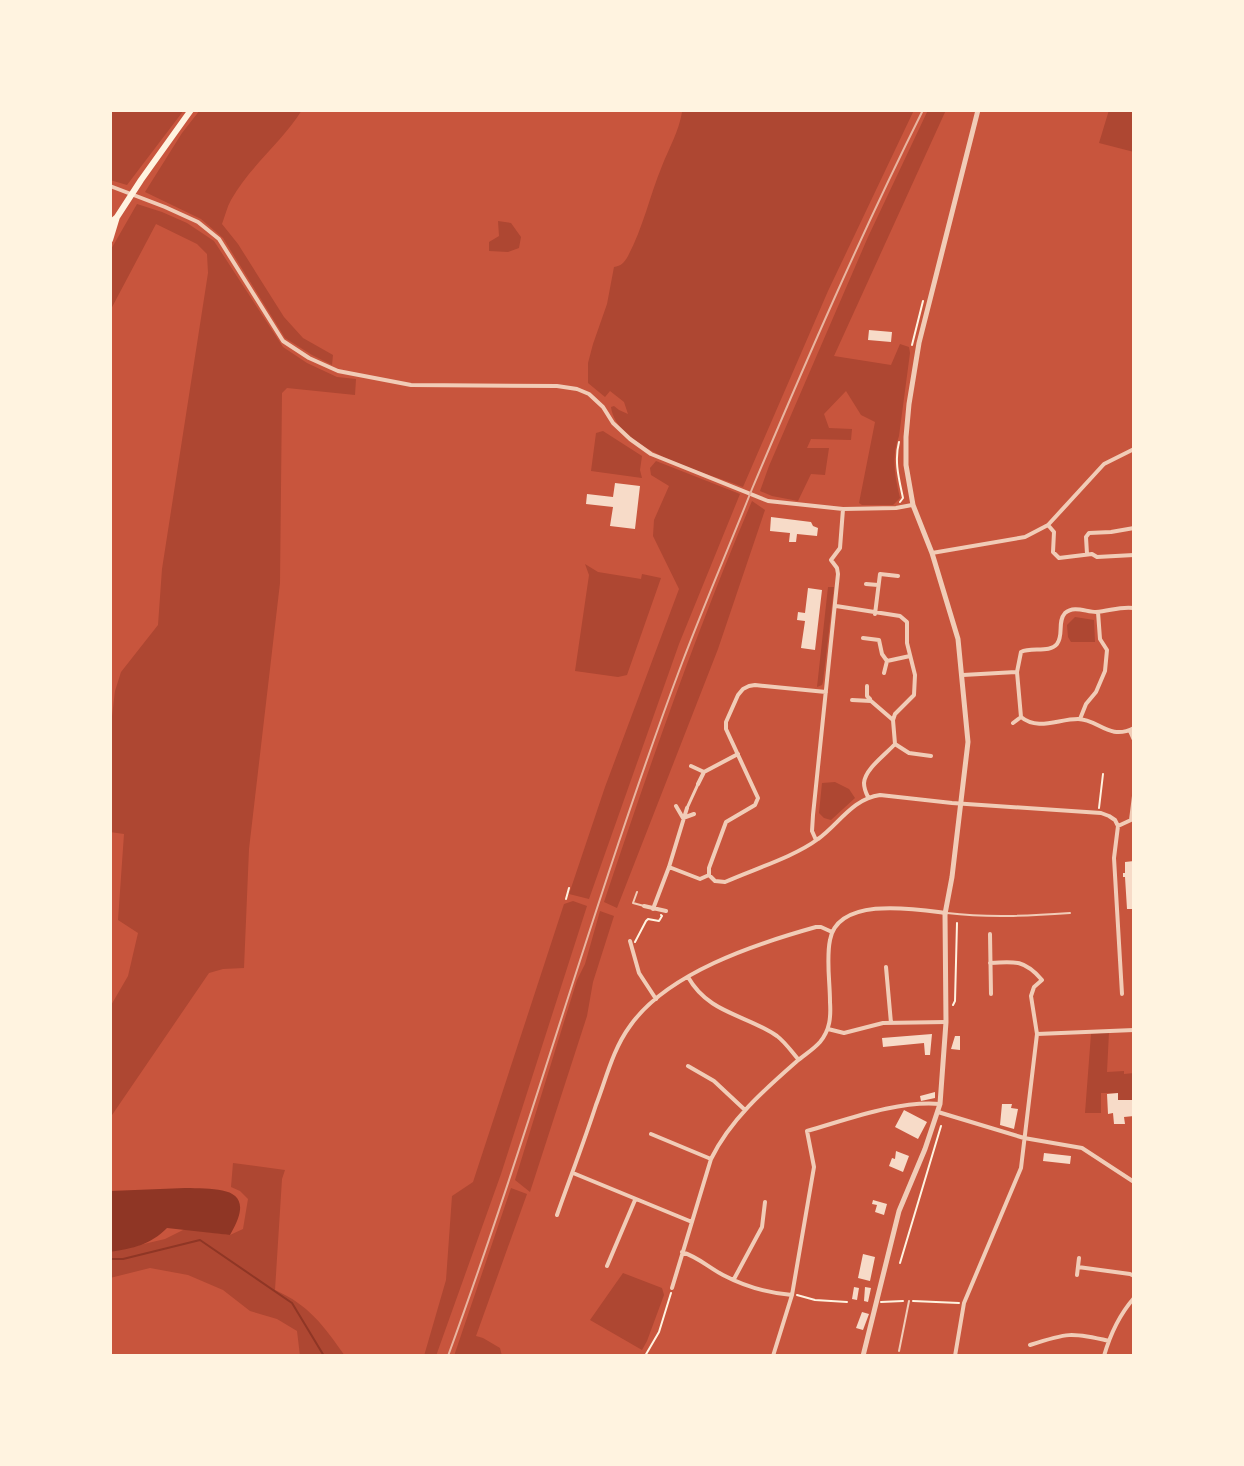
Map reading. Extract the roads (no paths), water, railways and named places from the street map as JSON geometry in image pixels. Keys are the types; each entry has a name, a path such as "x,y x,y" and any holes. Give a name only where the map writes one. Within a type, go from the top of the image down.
{"main road":[{"path":"110,240 117,217 191,110"},
{"path":"110,223 117,217"}],"street":[{"path":"863,1356 899,1211 940,1104 946,1022 946,913 968,742 958,639 932,553 913,505 906,465 909,404 926,311 978,110"},
{"path":"110,186 198,222 219,239 283,341 309,358 338,371 411,385 557,386 577,389 589,394 603,407 613,423 651,454 768,501 843,509 913,505"},
{"path":"932,553 1025,537 1048,525 1104,464 1134,449"},
{"path":"817,841 812,831 813,815 838,574 831,560 840,548 843,509"},
{"path":"1048,525 1054,532 1053,552 1057,558 1087,554 1097,557 1134,555"},
{"path":"1087,554 1086,537 1089,533 1134,528"},
{"path":"875,614 880,574 898,576"},
{"path":"866,584 878,585"},
{"path":"836,606 904,618 907,622 907,643 915,675 914,695 895,714 895,744 864,781 868,797"},
{"path":"1134,608 1124,606 1098,612 1077,609 1066,613 1062,618 1057,644 1052,648 1021,652 1017,672 1021,717 1027,722 1055,723 1080,719 1107,730 1132,729 1134,740"},
{"path":"1080,719 1105,671 1107,650 1100,639 1098,612"},
{"path":"863,638 879,640 887,661 884,673"},
{"path":"887,661 910,656"},
{"path":"963,675 1017,672"},
{"path":"826,692 755,685 743,689 738,695 726,729 758,801 726,822 709,875 715,881 725,882 800,850 817,841 854,806 868,797 880,795 1109,816 1118,826 1114,858 1122,994"},
{"path":"867,686 867,696 893,720"},
{"path":"852,700 871,701"},
{"path":"1013,723 1021,717"},
{"path":"895,744 909,753 931,756"},
{"path":"653,909 683,818 704,772 738,754"},
{"path":"691,766 704,772"},
{"path":"1118,826 1133,821 1134,796"},
{"path":"676,806 683,818"},
{"path":"683,818 694,814"},
{"path":"669,867 700,879 709,875"},
{"path":"644,906 666,911"},
{"path":"672,1288 711,1159 720,1141 745,1110 798,1059 822,1041 828,1029 831,1016 829,943 832,933 846,918 871,909 946,913"},
{"path":"557,1215 619,1045 629,1027 656,999 720,960 802,931 821,927 832,933"},
{"path":"990,934 991,994"},
{"path":"630,941 639,973 656,999"},
{"path":"990,963 1024,964 1046,987"},
{"path":"886,967 891,1023"},
{"path":"688,977 695,990 707,1001 778,1037 798,1059"},
{"path":"955,1356 964,1303 1021,1168 1037,1034 1031,996 1034,987 1042,980"},
{"path":"828,1029 844,1033 891,1023 946,1022"},
{"path":"1037,1034 1134,1030"},
{"path":"688,1066 714,1081 745,1110"},
{"path":"773,1356 792,1295 814,1167 807,1131 917,1103 940,1104"},
{"path":"938,1112 1024,1138 1089,1150 1134,1182"},
{"path":"651,1134 711,1159"},
{"path":"573,1173 692,1222"},
{"path":"607,1266 635,1200"},
{"path":"734,1279 762,1227 765,1202"},
{"path":"682,1252 723,1275 767,1292 792,1295"},
{"path":"1077,1275 1079,1258"},
{"path":"1078,1267 1134,1276"},
{"path":"1104,1356 1120,1318 1134,1298"},
{"path":"1030,1345 1059,1335 1076,1334 1109,1341"},
{"path":"1039,1342 1041,1349"}],"lane":[{"path":"637,892 633,903 644,906"},
{"path":"946,913 1008,917 1070,913"},
{"path":"899,1351 909,1301"}],"waterway":[{"path":"110,1259 123,1259 200,1240 292,1303 324,1356"}],"railway":[{"path":"448,1356 621,836 682,663 813,346 923,110"}]}
